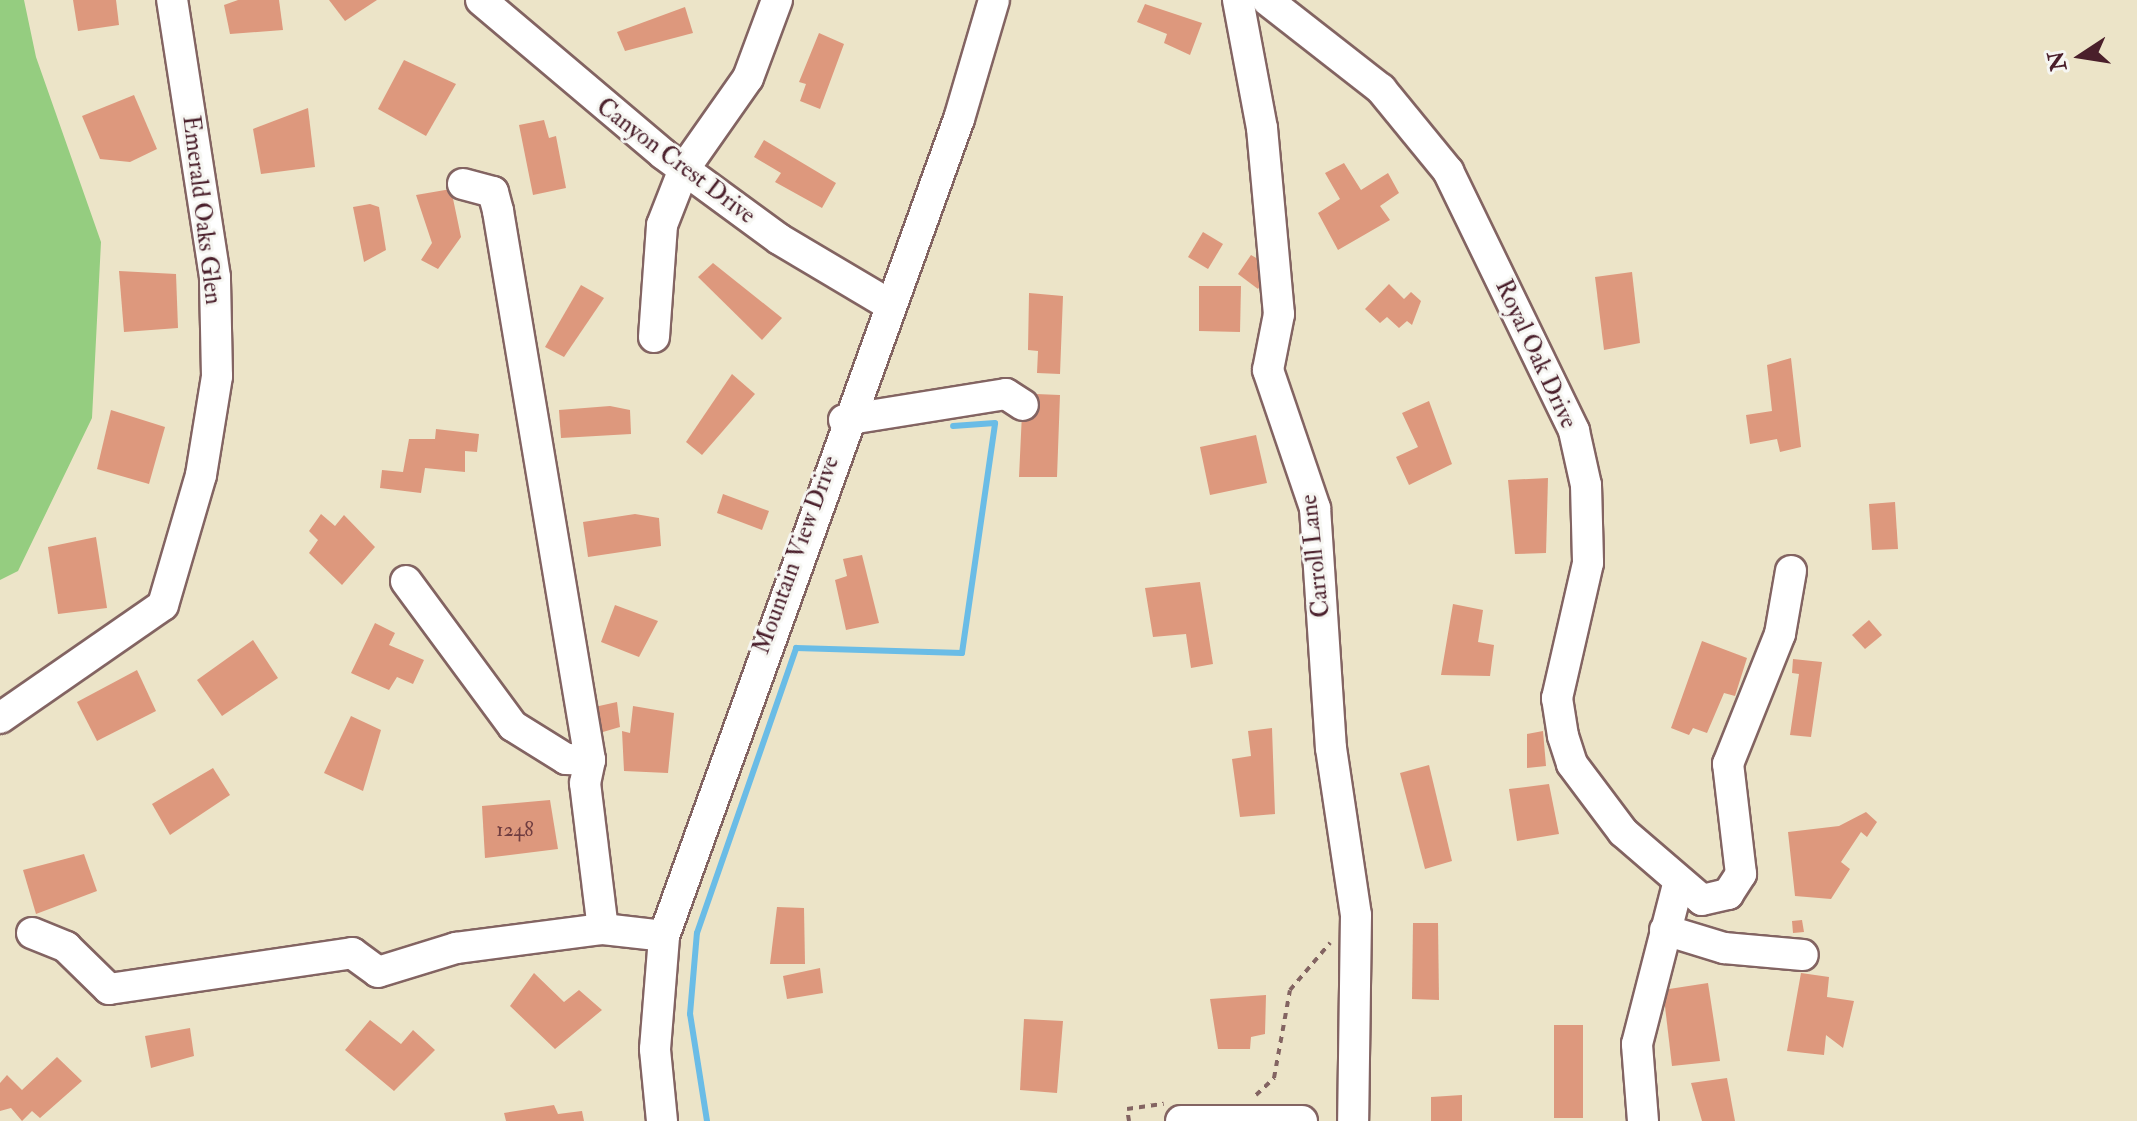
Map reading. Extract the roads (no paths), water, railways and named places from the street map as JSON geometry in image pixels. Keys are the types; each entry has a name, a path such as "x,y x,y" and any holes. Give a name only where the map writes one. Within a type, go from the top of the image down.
{"street":[{"name":"Emerald Oaks Glen","path":"0,718 163,605 201,475 217,376 215,277 172,0"},
{"name":"Canyon Crest Drive","path":"481,0 684,169 779,239 887,303"},
{"path":"654,337 662,225 684,169 748,78 777,0"},
{"name":"Mountain View Drive","path":"662,1121 655,1049 664,936 844,420 959,119 994,0"},
{"name":"Carroll Lane","path":"1238,0 1262,128 1279,314 1268,370 1315,508 1331,748 1356,915 1353,1121"},
{"name":"Royal Oak Drive","path":"1267,0 1381,89 1448,171 1574,431 1586,485 1588,563 1560,683 1563,736 1572,764 1623,832 1678,884 1702,900 1728,894 1741,874 1728,764 1780,634 1791,571"},
{"path":"463,184 493,192 498,211 590,760 585,783 603,929"},
{"path":"844,420 1006,394 1023,405"},
{"path":"406,581 513,726 566,759 590,760"},
{"path":"1643,1121 1637,1044 1678,884"},
{"path":"32,933 66,947 109,989 352,953 378,972 456,948 603,929 664,936"},
{"path":"1665,930 1724,948 1803,955"},
{"path":"1178,1112 1302,1121"}],"waterway":[{"path":"707,1121 690,1014 697,933 796,648 962,653 995,423 953,426"}]}
